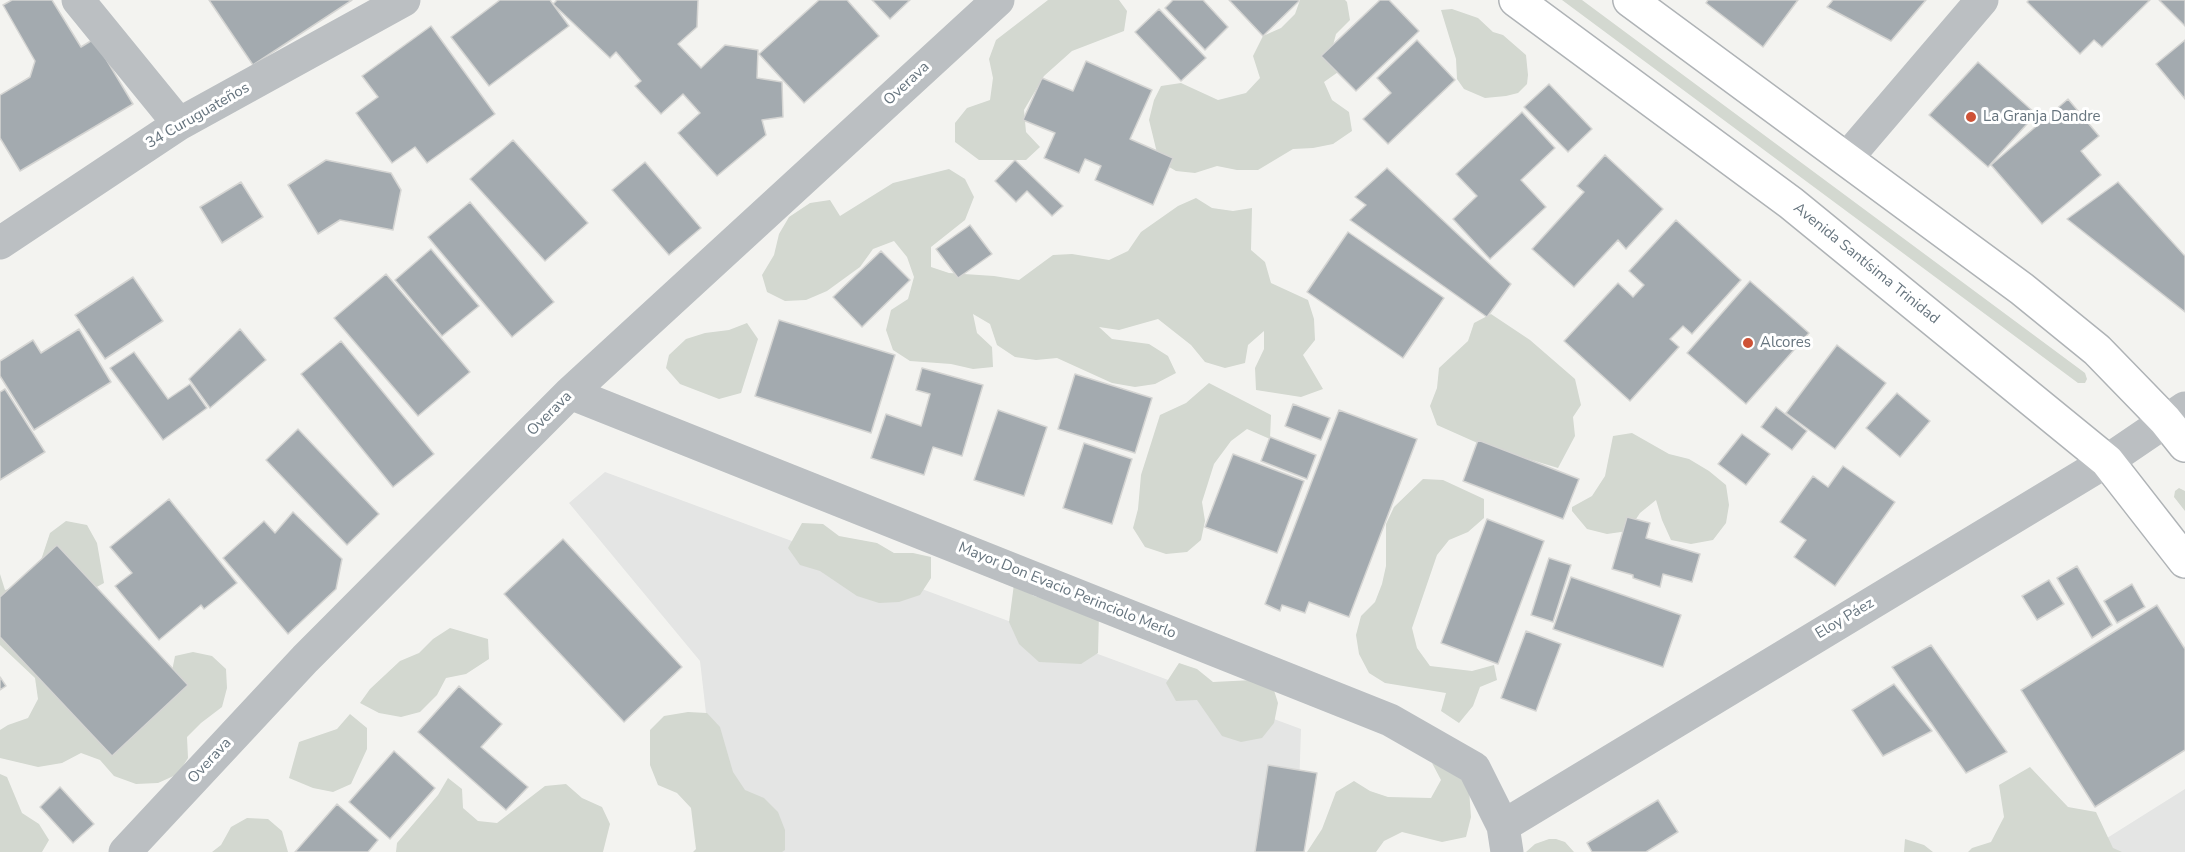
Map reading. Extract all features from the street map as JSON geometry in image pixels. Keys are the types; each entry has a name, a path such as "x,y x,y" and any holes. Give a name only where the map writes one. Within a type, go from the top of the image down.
{"main road":[{"name":"Avenida Santísima Trinidad","path":"1516,0 1791,203 2107,461 2185,561"},
{"path":"1630,0 2022,288 2175,414 2185,446"}],"street":[{"path":"78,0 180,124"},
{"name":"34 Curuguateños","path":"0,243 180,124 404,0"},
{"name":"Overava","path":"125,852 305,659 570,393 998,0"},
{"path":"1847,158 1982,0"},
{"name":"Mayor Don Evacio Perinciolo Merlo","path":"570,393 1390,720 1474,768 1505,839"},
{"name":"Eloy Páez","path":"1505,839 2107,461 2175,414"}],"shaded area":[{"path":"1048,0 1119,0 1127,11 1124,31 1072,51 1044,76 1024,110 1026,132 1040,147 1026,160 979,160 955,142 955,123 967,108 990,100 993,78 989,59 996,40"},
{"path":"1300,0 1345,0 1347,2 1350,20 1336,34 1331,53 1341,70 1324,82 1332,100 1349,112 1352,131 1333,144 1293,149 1258,170 1237,170 1217,166 1195,173 1176,171 1159,161 1149,120 1154,100 1161,86 1181,83 1218,100 1246,93 1260,78 1253,56 1263,36 1281,28 1295,14"},
{"path":"1562,0 1582,0 2085,373 2087,379 2085,383 2078,383"},
{"path":"1452,9 1478,18 1493,32 1503,35 1526,55 1527,84 1518,93 1485,98 1464,89 1457,79 1456,59 1441,10"},
{"path":"949,169 965,179 974,197 965,220 931,247 931,267 949,273 1019,280 1053,255 1072,254 1109,260 1128,251 1141,232 1178,206 1196,198 1212,208 1233,211 1252,208 1251,250 1265,262 1271,283 1308,300 1314,319 1315,340 1303,355 1323,389 1301,397 1256,390 1255,368 1264,349 1264,331 1248,345 1245,363 1225,368 1205,362 1191,345 1158,319 1119,330 1099,327 1112,339 1149,344 1168,356 1176,373 1155,384 1135,387 1112,383 1057,358 1036,360 1015,357 997,345 990,324 973,314 977,333 992,347 993,367 973,369 951,364 910,361 893,350 886,330 891,310 908,299 914,277 907,257 894,241 873,249 860,267 827,291 806,300 785,301 767,292 762,275 774,255 779,234 789,217 810,203 830,200 840,216 893,183"},
{"path":"1491,314 1530,340 1575,379 1581,405 1573,417 1575,436 1558,468 1482,445 1437,425 1430,406 1437,388 1439,368 1468,341 1474,323"},
{"path":"747,323 758,339 741,393 719,399 680,384 666,368 669,355 686,339 705,333 729,330"},
{"path":"1209,383 1271,415 1270,439 1247,429 1231,441 1214,464 1202,502 1205,521 1201,540 1187,552 1166,554 1145,547 1133,528 1138,509 1141,475 1160,415 1186,403"},
{"path":"1632,433 1669,454 1689,459 1726,485 1729,505 1726,523 1713,540 1691,544 1671,540 1656,500 1640,513 1628,531 1607,534 1587,529 1572,511 1572,507 1592,496 1605,476 1613,436"},
{"path":"605,472 1301,729 1297,852 722,852 700,661 569,503"},
{"path":"1423,479 1443,480 1484,499 1484,518 1468,532 1449,540 1437,555 1412,628 1417,648 1430,666 1472,671 1494,665 1497,680 1480,687 1473,706 1459,723 1441,711 1446,693 1385,683 1369,673 1359,654 1356,635 1361,616 1375,602 1382,584 1386,566 1386,524 1394,507"},
{"path":"2179,488 2185,491 2185,511 2174,497 2175,491"},
{"path":"66,521 87,525 97,543 104,583 64,605 171,676 175,656 193,652 212,656 226,669 227,688 222,707 187,737 188,758 178,774 158,783 136,784 114,776 100,760 81,753 62,763 38,767 0,758 0,730 28,718 38,699 35,678 0,645 0,574 5,590 24,586 37,572 50,533"},
{"path":"802,523 823,524 839,536 877,543 894,553 913,553 931,557 931,578 920,595 899,602 879,603 857,596 820,571 800,565 788,548"},
{"path":"1014,584 1034,596 1099,613 1098,653 1081,664 1039,662 1019,644 1009,622"},
{"path":"450,628 488,639 489,659 466,674 446,678 437,695 420,712 401,717 379,713 360,703 370,689 400,661 419,653 433,639"},
{"path":"1179,663 1197,669 1213,682 1253,680 1272,684 1278,703 1274,723 1262,738 1241,742 1222,736 1197,700 1176,701 1166,683"},
{"path":"688,712 707,713 720,727 733,772 745,790 764,798 778,812 785,830 785,850 782,852 693,852 696,849 691,808 677,793 658,785 650,765 650,730 664,716"},
{"path":"350,714 367,728 367,749 351,784 333,792 313,788 289,778 299,742 337,729"},
{"path":"1432,763 1468,775 1471,817 1466,837 1442,842 1402,832 1384,841 1376,852 1307,852 1322,829 1336,792 1354,781 1370,791 1388,797 1431,798 1441,780"},
{"path":"2030,767 2068,807 2096,812 2113,848 2122,852 1968,852 1972,848 1991,842 2004,817 1999,785"},
{"path":"0,774 7,777 22,813 39,824 49,840 42,852 0,852"},
{"path":"448,778 462,789 463,808 478,821 497,823 545,786 566,784 582,798 602,807 610,824 603,852 396,852 397,843 438,795"},
{"path":"2185,789 2185,852 2088,852 2088,850"},
{"path":"247,818 268,819 282,831 288,852 212,852 221,845 231,827"},
{"path":"1549,839 1565,842 1574,852 1526,852 1535,844"},
{"path":"1905,839 1924,845 1933,852 1904,852"}],"building":[{"path":"12,0 52,0 81,47 94,39 133,104 20,171 0,138 0,95 30,77 35,61 3,5"},
{"path":"209,0 352,0 253,65"},
{"path":"500,0 550,0 569,26 489,86 451,37"},
{"path":"557,0 698,0 697,27 678,44 701,68 725,45 758,50 757,78 782,82 783,117 762,120 766,135 717,176 678,133 700,113 683,94 661,114 635,86 641,81 616,52 610,58 553,4"},
{"path":"819,0 847,0 879,36 804,103 759,54"},
{"path":"872,0 910,0 890,19"},
{"path":"1173,0 1203,0 1228,27 1205,50 1165,8"},
{"path":"1229,0 1298,0 1299,1 1263,36"},
{"path":"1380,0 1389,0 1419,31 1356,91 1321,56"},
{"path":"1708,0 1798,0 1763,47 1706,3"},
{"path":"1833,0 1926,0 1891,41 1827,7"},
{"path":"2029,0 2150,0 2102,47 2094,40 2080,54 2027,2"},
{"path":"2159,0 2185,0 2185,26"},
{"path":"1159,9 1206,58 1181,81 1135,32"},
{"path":"431,26 495,114 427,163 415,147 392,163 356,113 378,97 362,76"},
{"path":"1417,40 1455,80 1388,144 1363,119 1391,93 1377,78"},
{"path":"2185,40 2185,99 2156,64"},
{"path":"1086,61 1152,90 1130,139 1173,158 1153,205 1095,180 1101,166 1085,159 1079,173 1044,158 1055,133 1023,120 1042,78 1073,91"},
{"path":"1978,62 2036,114 1988,167 1929,115"},
{"path":"1549,84 1592,129 1568,152 1524,107"},
{"path":"2068,99 2099,136 2081,151 2101,175 2042,224 1991,165"},
{"path":"1522,112 1555,148 1521,180 1546,207 1490,259 1453,219 1477,196 1456,174"},
{"path":"513,140 588,223 545,261 470,179"},
{"path":"1605,155 1663,209 1626,249 1618,240 1574,287 1532,249 1584,192 1577,186"},
{"path":"326,160 391,173 401,190 393,230 340,220 318,234 288,185"},
{"path":"1015,160 1063,206 1052,216 1027,191 1016,202 995,181"},
{"path":"645,162 701,228 669,255 612,190"},
{"path":"1387,168 1511,284 1487,317 1350,220 1366,205 1355,197"},
{"path":"241,182 263,217 222,243 200,207"},
{"path":"2118,182 2185,256 2185,312 2067,219"},
{"path":"470,202 554,302 512,337 428,237"},
{"path":"1676,220 1741,280 1692,334 1683,326 1670,339 1679,347 1630,401 1564,341 1618,283 1633,297 1644,285 1629,271"},
{"path":"970,225 992,254 958,278 936,249"},
{"path":"1348,232 1444,298 1403,358 1307,292"},
{"path":"431,249 479,306 442,336 395,280"},
{"path":"881,251 910,280 862,327 833,297"},
{"path":"386,274 470,372 418,416 334,318"},
{"path":"133,277 163,321 105,359 75,315"},
{"name":"Alcores","path":"1750,281 1809,333 1746,404 1687,353"},
{"path":"779,320 895,355 871,433 755,396"},
{"path":"79,329 111,382 34,430 0,376 0,361 33,340 41,353"},
{"path":"240,329 266,360 210,408 189,379"},
{"path":"341,341 434,454 393,487 301,374"},
{"path":"1837,345 1886,383 1835,449 1786,413"},
{"path":"134,352 168,399 190,384 207,408 163,440 110,368"},
{"path":"922,368 983,385 962,456 933,447 924,475 871,458 886,414 921,426 930,394 916,390"},
{"path":"1075,374 1152,398 1135,453 1058,429"},
{"path":"5,389 45,452 0,480 0,392"},
{"path":"1897,393 1930,421 1900,457 1866,428"},
{"path":"1293,404 1330,418 1321,440 1285,426"},
{"path":"1776,407 1807,431 1792,450 1761,427"},
{"path":"998,410 1047,427 1024,496 974,480"},
{"path":"1339,410 1417,439 1349,617 1309,602 1305,613 1282,605 1280,611 1265,604"},
{"path":"298,429 379,514 347,545 266,460"},
{"path":"1742,434 1770,454 1746,485 1718,464"},
{"path":"1270,437 1316,455 1307,479 1261,461"},
{"path":"1478,440 1579,479 1563,519 1463,481"},
{"path":"1084,443 1132,459 1112,524 1063,508"},
{"path":"1233,454 1304,481 1277,553 1205,527"},
{"path":"1843,466 1895,502 1835,586 1794,557 1806,540 1780,522 1813,476 1828,487"},
{"path":"169,499 237,583 204,609 201,605 159,640 115,586 132,573 110,547"},
{"path":"293,512 342,559 336,589 288,634 223,558 264,521 275,533"},
{"path":"1627,517 1650,523 1646,538 1700,554 1692,582 1663,574 1660,587 1612,569"},
{"path":"1487,519 1544,541 1498,664 1441,643"},
{"path":"563,539 682,667 624,722 504,594"},
{"path":"57,545 188,685 112,756 0,637 0,597"},
{"path":"1549,558 1571,565 1553,622 1531,615"},
{"path":"2077,566 2112,625 2092,638 2057,578"},
{"path":"1571,577 1681,615 1663,667 1553,629"},
{"path":"2049,580 2064,604 2037,620 2022,596"},
{"path":"2132,584 2145,607 2117,623 2104,601"},
{"path":"2157,605 2185,649 2185,750 2095,807 2021,690"},
{"path":"1526,631 1561,644 1536,711 1501,698"},
{"path":"1931,645 2007,752 1966,773 1892,667"},
{"path":"0,677 6,686 0,690"},
{"path":"1894,684 1932,731 1883,756 1852,710"},
{"path":"459,686 502,724 481,747 528,787 506,810 418,732"},
{"path":"394,751 435,788 390,839 349,802"},
{"path":"1268,765 1317,773 1304,852 1255,852"},
{"path":"60,787 94,824 73,843 40,807"},
{"path":"1658,800 1678,832 1646,852 1592,852 1587,843"},
{"path":"337,804 378,840 368,852 295,852"}],"place":[{"name":"La Granja Dandre","path":"1971,117"},
{"name":"Alcores","path":"1748,343"}]}
